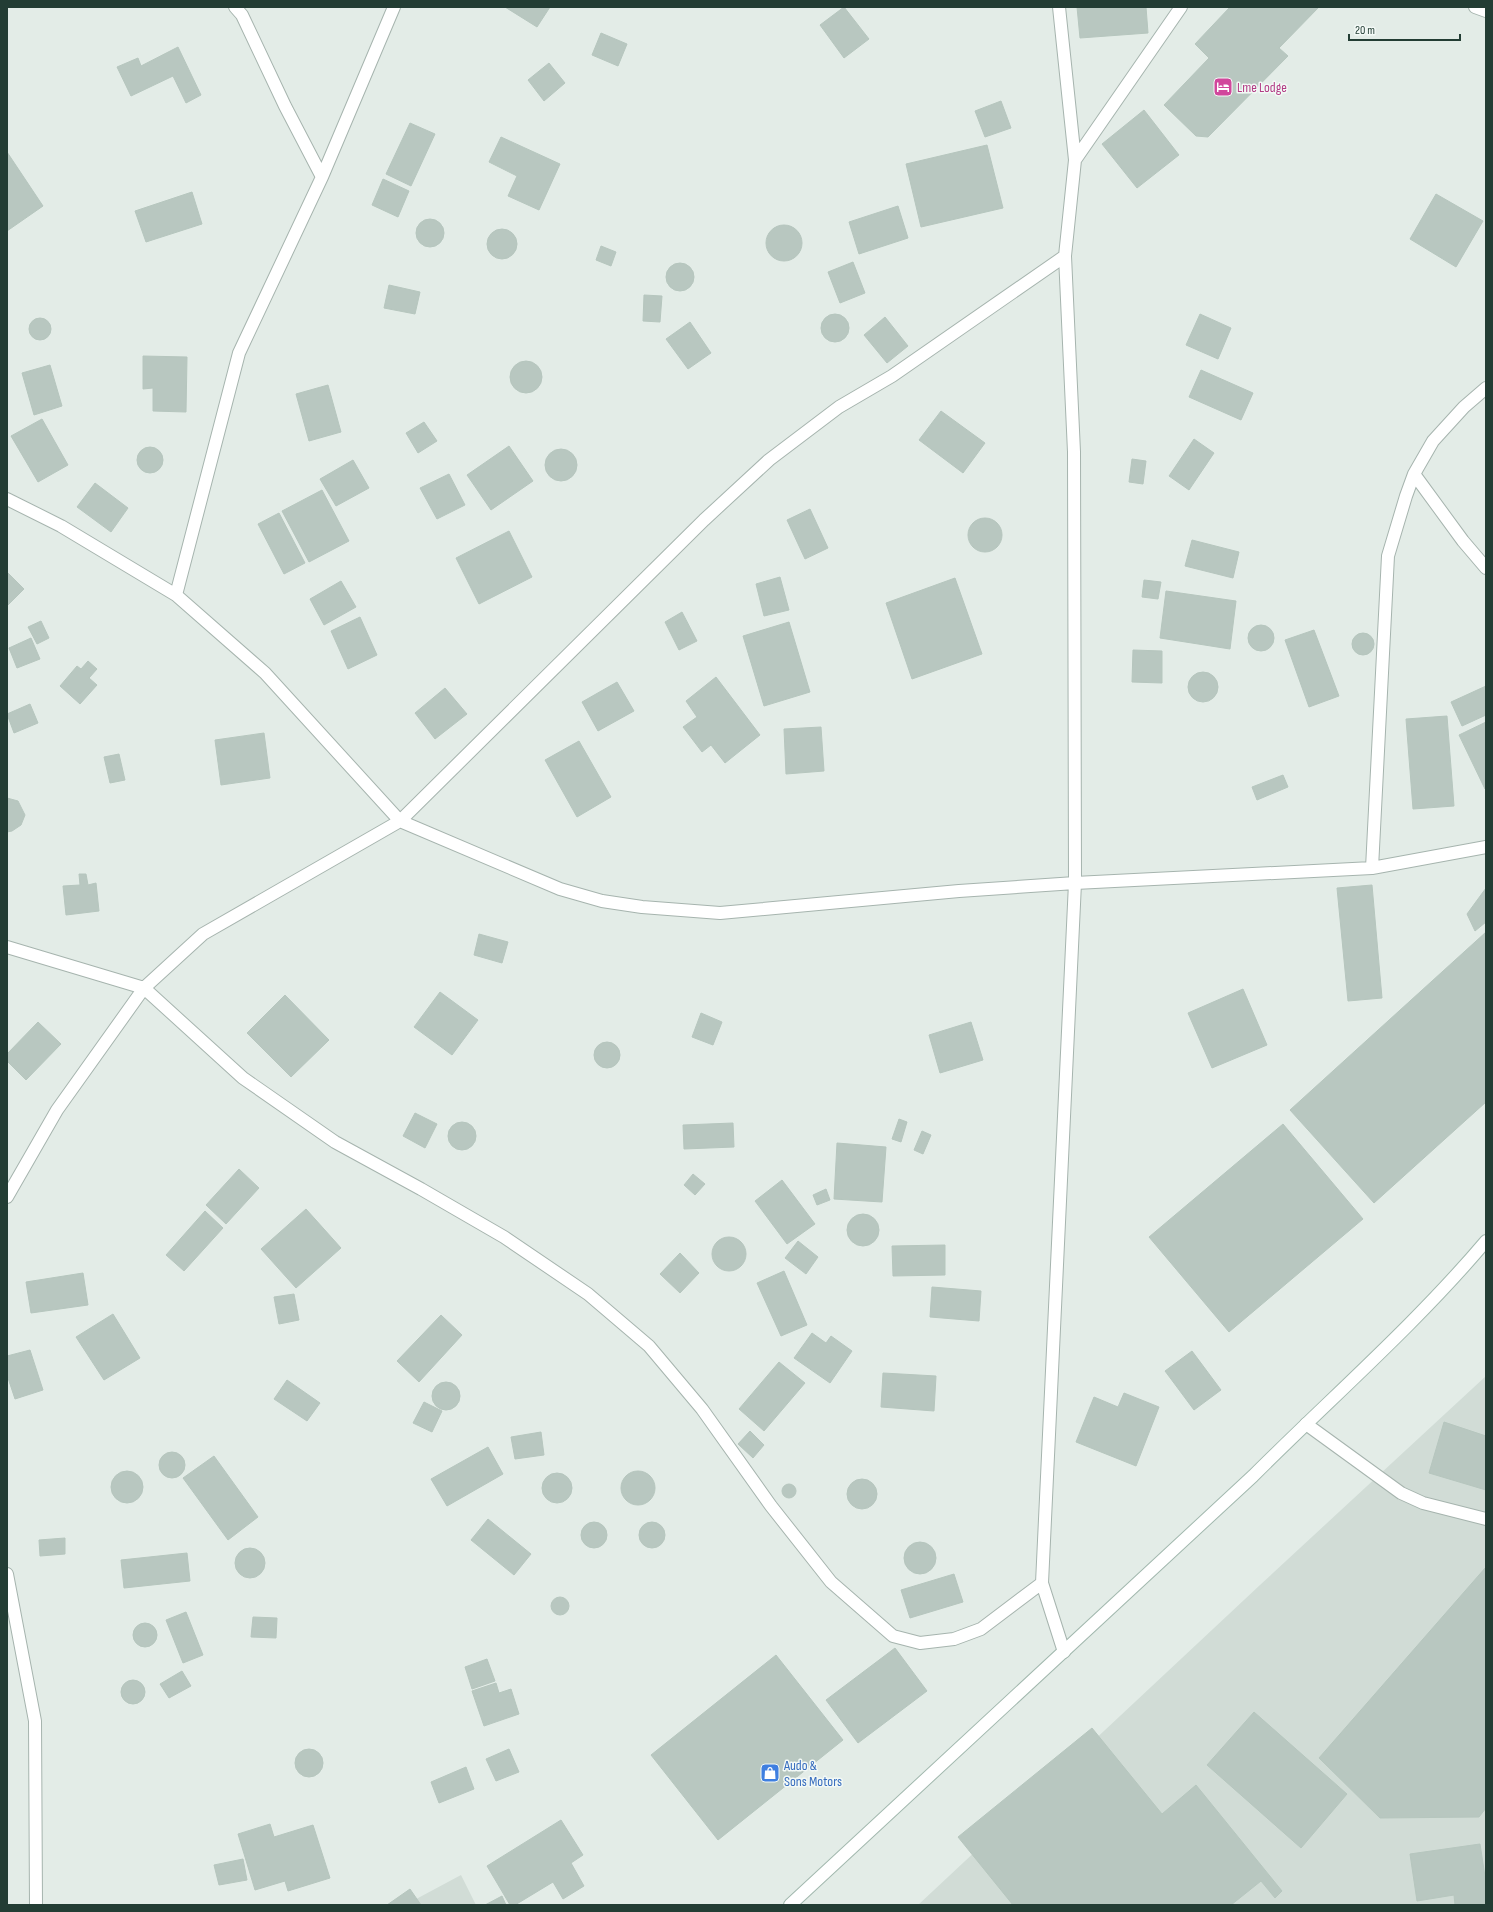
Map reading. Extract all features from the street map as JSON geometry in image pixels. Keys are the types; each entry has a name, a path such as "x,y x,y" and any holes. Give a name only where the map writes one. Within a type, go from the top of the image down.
{"street":[{"path":"236,7 242,15 284,106 322,176"},
{"path":"176,596 239,353 322,176 394,7"},
{"path":"1059,7 1075,160 1065,256 1074,452 1075,883 1042,1583 1064,1652"},
{"path":"1075,160 1181,7"},
{"path":"1475,7 1486,12"},
{"path":"7,1198 58,1110 144,988 203,934 400,821 704,520 769,460 839,407 892,376 1065,256"},
{"path":"1372,868 1388,556 1414,474 1433,441 1464,407 1486,388"},
{"path":"1414,474 1463,541 1486,568"},
{"path":"7,499 61,526 176,596 265,673 400,821 560,889 602,901 642,907 720,913 959,891 1075,883 1372,868 1486,847"},
{"path":"7,947 144,988 243,1078 335,1142 504,1237 588,1294 649,1346 702,1409 771,1506 831,1582 893,1636 920,1643 954,1639 981,1629 1042,1583"},
{"path":"790,1905 1247,1482 1395,1340 1486,1240"},
{"path":"1306,1424 1401,1493 1423,1503 1486,1518"},
{"path":"7,1574 34,1721 36,1905"}],"shaded area":[{"path":"1486,1376 1486,1905 918,1905 1260,1585"},
{"path":"461,1875 476,1905 405,1905"}],"building":[{"path":"505,7 550,7 537,27"},
{"path":"844,7 869,39 844,58 820,25"},
{"path":"1077,7 1146,7 1148,33 1080,38"},
{"path":"1230,7 1319,7 1279,48 1288,56 1208,137 1196,136 1164,105 1209,58 1195,44"},
{"path":"601,33 627,44 618,66 592,55"},
{"path":"178,47 201,95 186,103 173,76 131,96 117,67 138,58 141,66"},
{"path":"549,63 565,83 544,101 528,80"},
{"path":"1001,101 1011,128 985,137 975,111"},
{"path":"1144,110 1179,155 1137,188 1102,144"},
{"path":"410,123 435,134 411,186 386,174"},
{"path":"501,137 560,164 539,210 508,196 517,176 489,162"},
{"path":"987,145 1003,208 921,227 906,164"},
{"path":"7,152 43,206 7,231"},
{"path":"383,179 409,191 398,217 372,205"},
{"path":"192,192 202,224 146,242 135,211"},
{"path":"1436,194 1483,221 1456,267 1410,239"},
{"path":"898,206 908,238 859,254 849,222"},
{"path":"430,219 440,223 444,233 440,243 430,247 420,243 416,233 420,223"},
{"path":"784,225 794,228 799,233 802,243 799,253 794,258 784,261 774,258 769,253 766,243 769,233 774,228"},
{"path":"502,229 513,233 517,244 513,255 502,259 491,255 487,244 491,233"},
{"path":"601,246 616,252 611,266 596,260"},
{"path":"853,262 865,293 840,303 828,272"},
{"path":"680,263 690,267 694,277 690,287 680,291 670,287 666,277 670,267"},
{"path":"389,285 420,292 415,314 384,308"},
{"path":"644,295 662,296 660,322 643,321"},
{"path":"835,314 845,318 849,328 845,338 835,342 825,338 821,328 825,318"},
{"path":"1200,314 1231,328 1218,359 1186,345"},
{"path":"885,317 908,346 887,363 864,335"},
{"path":"40,318 48,321 51,329 48,337 40,340 32,337 29,329 32,321"},
{"path":"690,322 711,353 688,369 666,339"},
{"path":"143,356 187,357 186,412 153,411 153,388 143,389"},
{"path":"526,361 535,364 539,368 542,377 539,386 535,390 526,393 517,390 513,386 510,377 513,368 517,364"},
{"path":"50,365 62,406 34,415 22,373"},
{"path":"1201,370 1253,393 1241,420 1189,397"},
{"path":"328,385 341,432 309,441 296,394"},
{"path":"941,411 985,443 963,473 919,440"},
{"path":"42,419 68,465 38,482 11,436"},
{"path":"424,422 437,441 418,453 406,433"},
{"path":"1194,439 1214,453 1189,490 1169,476"},
{"path":"509,446 533,481 491,510 467,475"},
{"path":"150,447 159,451 163,460 159,469 150,473 141,469 137,460 141,451"},
{"path":"558,449 564,449 574,456 577,465 576,471 570,478 564,481 558,481 548,474 545,468 545,462 552,452"},
{"path":"1132,459 1146,461 1143,484 1129,482"},
{"path":"353,460 369,488 336,506 320,479"},
{"path":"449,474 465,505 437,519 420,488"},
{"path":"95,483 128,508 111,532 77,507"},
{"path":"322,490 349,541 309,562 282,511"},
{"path":"810,509 828,548 805,559 787,520"},
{"path":"279,513 305,563 284,574 258,524"},
{"path":"985,518 997,523 1002,535 997,547 985,552 973,547 968,535 973,523"},
{"path":"509,531 532,577 479,604 456,558"},
{"path":"1192,540 1239,552 1233,578 1185,566"},
{"path":"7,572 24,589 7,606"},
{"path":"780,577 789,610 764,616 756,584"},
{"path":"955,578 982,654 912,679 886,603"},
{"path":"1144,580 1161,582 1158,599 1142,597"},
{"path":"341,581 356,607 324,625 310,599"},
{"path":"1166,591 1236,601 1230,649 1160,638"},
{"path":"682,612 697,641 679,650 665,622"},
{"path":"360,617 377,655 348,669 331,631"},
{"path":"41,621 49,638 37,644 28,627"},
{"path":"789,622 810,692 764,706 743,636"},
{"path":"1261,625 1270,629 1274,638 1270,647 1261,651 1252,647 1248,638 1252,629"},
{"path":"1314,630 1339,696 1309,707 1285,640"},
{"path":"1363,633 1371,636 1374,644 1371,652 1363,655 1355,652 1352,644 1355,636"},
{"path":"31,638 40,659 17,668 9,648"},
{"path":"1133,650 1162,651 1162,683 1132,682"},
{"path":"88,661 97,669 89,678 97,685 80,704 60,686 77,666 81,669"},
{"path":"1203,672 1214,676 1218,687 1214,698 1203,702 1192,698 1188,687 1192,676"},
{"path":"716,677 760,735 725,763 711,745 702,752 683,727 697,717 686,701"},
{"path":"617,682 634,711 598,731 582,702"},
{"path":"1486,686 1486,715 1462,726 1451,702"},
{"path":"445,688 467,714 435,739 415,713"},
{"path":"30,704 38,723 14,733 7,714"},
{"path":"1447,716 1454,806 1413,809 1406,719"},
{"path":"1486,722 1486,789 1485,789 1459,735"},
{"path":"821,727 824,771 786,774 784,729"},
{"path":"264,733 270,778 221,785 215,740"},
{"path":"579,741 611,797 577,817 545,760"},
{"path":"119,754 125,780 110,783 104,757"},
{"path":"1283,775 1288,787 1257,800 1252,787"},
{"path":"7,798 18,801 25,815 21,825 12,831 7,832"},
{"path":"79,874 86,874 88,885 96,883 99,911 66,915 63,886 80,885"},
{"path":"1372,885 1382,998 1348,1001 1337,888"},
{"path":"1486,888 1486,922 1475,931 1467,914"},
{"path":"1486,932 1486,1102 1374,1203 1290,1110"},
{"path":"479,934 508,942 502,963 474,955"},
{"path":"1243,989 1267,1045 1212,1068 1188,1013"},
{"path":"440,992 478,1020 452,1055 414,1027"},
{"path":"285,995 329,1040 291,1077 247,1033"},
{"path":"701,1013 722,1022 713,1045 692,1037"},
{"path":"38,1022 61,1044 26,1080 7,1061 7,1054"},
{"path":"971,1022 983,1060 940,1073 929,1035"},
{"path":"607,1042 616,1046 620,1055 616,1064 607,1068 598,1064 594,1055 598,1046"},
{"path":"415,1113 437,1124 425,1148 403,1136"},
{"path":"899,1119 907,1122 901,1142 892,1139"},
{"path":"462,1122 472,1126 476,1136 472,1146 462,1150 452,1146 448,1136 452,1126"},
{"path":"733,1123 734,1147 684,1149 683,1125"},
{"path":"1283,1124 1363,1219 1229,1332 1149,1237"},
{"path":"922,1131 931,1135 923,1154 914,1150"},
{"path":"837,1143 886,1147 882,1202 834,1199"},
{"path":"239,1169 259,1188 226,1224 206,1205"},
{"path":"693,1174 705,1184 695,1195 684,1185"},
{"path":"782,1180 815,1224 787,1244 755,1201"},
{"path":"826,1189 830,1200 817,1205 813,1195"},
{"path":"306,1209 341,1248 296,1288 261,1249"},
{"path":"205,1211 223,1228 184,1271 166,1255"},
{"path":"860,1214 866,1214 876,1221 879,1230 878,1236 872,1243 866,1246 860,1246 850,1239 847,1233 847,1227 854,1217"},
{"path":"729,1237 741,1242 746,1254 741,1266 729,1271 717,1266 712,1254 717,1242"},
{"path":"798,1241 818,1257 806,1274 785,1258"},
{"path":"945,1245 945,1275 893,1276 892,1246"},
{"path":"680,1253 699,1273 680,1293 660,1274"},
{"path":"784,1271 807,1325 781,1336 757,1283"},
{"path":"83,1273 88,1305 31,1313 26,1282"},
{"path":"932,1287 981,1291 979,1321 930,1317"},
{"path":"294,1294 299,1320 279,1324 274,1297"},
{"path":"113,1314 140,1358 104,1380 76,1337"},
{"path":"441,1315 462,1335 419,1382 397,1361"},
{"path":"812,1333 826,1343 831,1336 852,1351 830,1383 794,1358"},
{"path":"30,1350 43,1390 15,1399 7,1375 7,1356"},
{"path":"1192,1351 1221,1390 1194,1410 1165,1371"},
{"path":"779,1362 805,1383 764,1431 739,1409"},
{"path":"883,1373 936,1376 934,1411 881,1407"},
{"path":"287,1380 320,1403 307,1421 274,1399"},
{"path":"446,1382 456,1386 460,1396 456,1406 446,1410 436,1406 432,1396 436,1386"},
{"path":"1124,1393 1159,1407 1136,1466 1076,1442 1094,1397 1118,1407"},
{"path":"424,1402 442,1411 432,1432 413,1423"},
{"path":"1444,1422 1486,1436 1486,1490 1429,1473"},
{"path":"750,1431 764,1445 753,1458 738,1444"},
{"path":"541,1432 544,1455 515,1459 511,1437"},
{"path":"488,1447 503,1474 447,1506 431,1479"},
{"path":"172,1452 181,1456 185,1465 181,1474 172,1478 163,1474 159,1465 163,1456"},
{"path":"214,1456 258,1517 228,1540 183,1478"},
{"path":"124,1471 130,1471 140,1478 143,1487 142,1493 136,1500 130,1503 124,1503 114,1496 111,1490 111,1484 118,1474"},
{"path":"635,1471 641,1471 645,1472 652,1478 655,1488 654,1495 648,1502 641,1505 635,1505 631,1504 624,1498 621,1491 621,1485 622,1481 628,1474"},
{"path":"557,1473 563,1474 571,1482 571,1494 563,1502 557,1503 551,1502 543,1494 542,1488 543,1482 551,1474"},
{"path":"862,1479 868,1480 876,1488 876,1500 868,1508 862,1509 856,1508 848,1500 847,1494 848,1488 856,1480"},
{"path":"789,1484 794,1486 796,1491 794,1496 789,1498 784,1496 782,1491 784,1486"},
{"path":"488,1519 531,1554 514,1575 471,1540"},
{"path":"594,1522 603,1526 607,1535 603,1544 594,1548 585,1544 581,1535 585,1526"},
{"path":"652,1522 661,1526 665,1535 661,1544 652,1548 643,1544 639,1535 643,1526"},
{"path":"65,1538 65,1554 40,1556 39,1540"},
{"path":"917,1542 923,1542 932,1546 936,1558 932,1570 923,1574 917,1574 908,1570 904,1561 904,1555 908,1546"},
{"path":"250,1548 261,1552 265,1563 261,1574 250,1578 239,1574 235,1563 239,1552"},
{"path":"187,1553 190,1581 124,1588 121,1560"},
{"path":"1486,1567 1486,1808 1479,1817 1380,1818 1319,1758"},
{"path":"954,1574 963,1602 910,1618 901,1590"},
{"path":"560,1597 566,1600 569,1606 566,1612 560,1615 554,1612 551,1606 554,1600"},
{"path":"186,1612 203,1655 183,1663 166,1620"},
{"path":"253,1617 277,1618 276,1638 251,1637"},
{"path":"145,1623 154,1626 157,1635 154,1644 145,1647 136,1644 133,1635 136,1626"},
{"path":"895,1648 927,1691 858,1743 826,1700"},
{"path":"776,1655 843,1740 718,1840 651,1755"},
{"path":"487,1659 495,1681 472,1689 465,1667"},
{"path":"182,1671 191,1686 169,1698 160,1684"},
{"path":"128,1680 138,1680 145,1687 145,1697 138,1704 128,1704 121,1697 121,1687"},
{"path":"496,1683 499,1693 511,1689 519,1714 484,1726 472,1691"},
{"path":"1254,1712 1347,1794 1301,1848 1207,1765"},
{"path":"1092,1728 1162,1814 1196,1785 1282,1891 1275,1898 1261,1881 1231,1905 1013,1905 958,1837"},
{"path":"309,1749 319,1753 323,1763 319,1773 309,1777 299,1773 295,1763 299,1753"},
{"path":"509,1749 519,1772 496,1781 486,1759"},
{"path":"466,1767 474,1789 439,1803 431,1782"},
{"path":"561,1820 583,1855 571,1863 584,1886 563,1899 553,1882 515,1905 510,1905 487,1866"},
{"path":"270,1824 274,1837 313,1825 330,1878 288,1891 285,1881 255,1890 238,1834"},
{"path":"1480,1844 1486,1883 1486,1905 1455,1905 1454,1895 1417,1901 1410,1854"},
{"path":"243,1859 247,1880 219,1885 214,1865"},
{"path":"410,1889 421,1905 387,1905"},
{"path":"502,1896 506,1905 485,1905"}],"place":[{"name":"Lme Lodge","path":"1223,87"},
{"name":"Audo & Sons Motors","path":"770,1773"}]}
